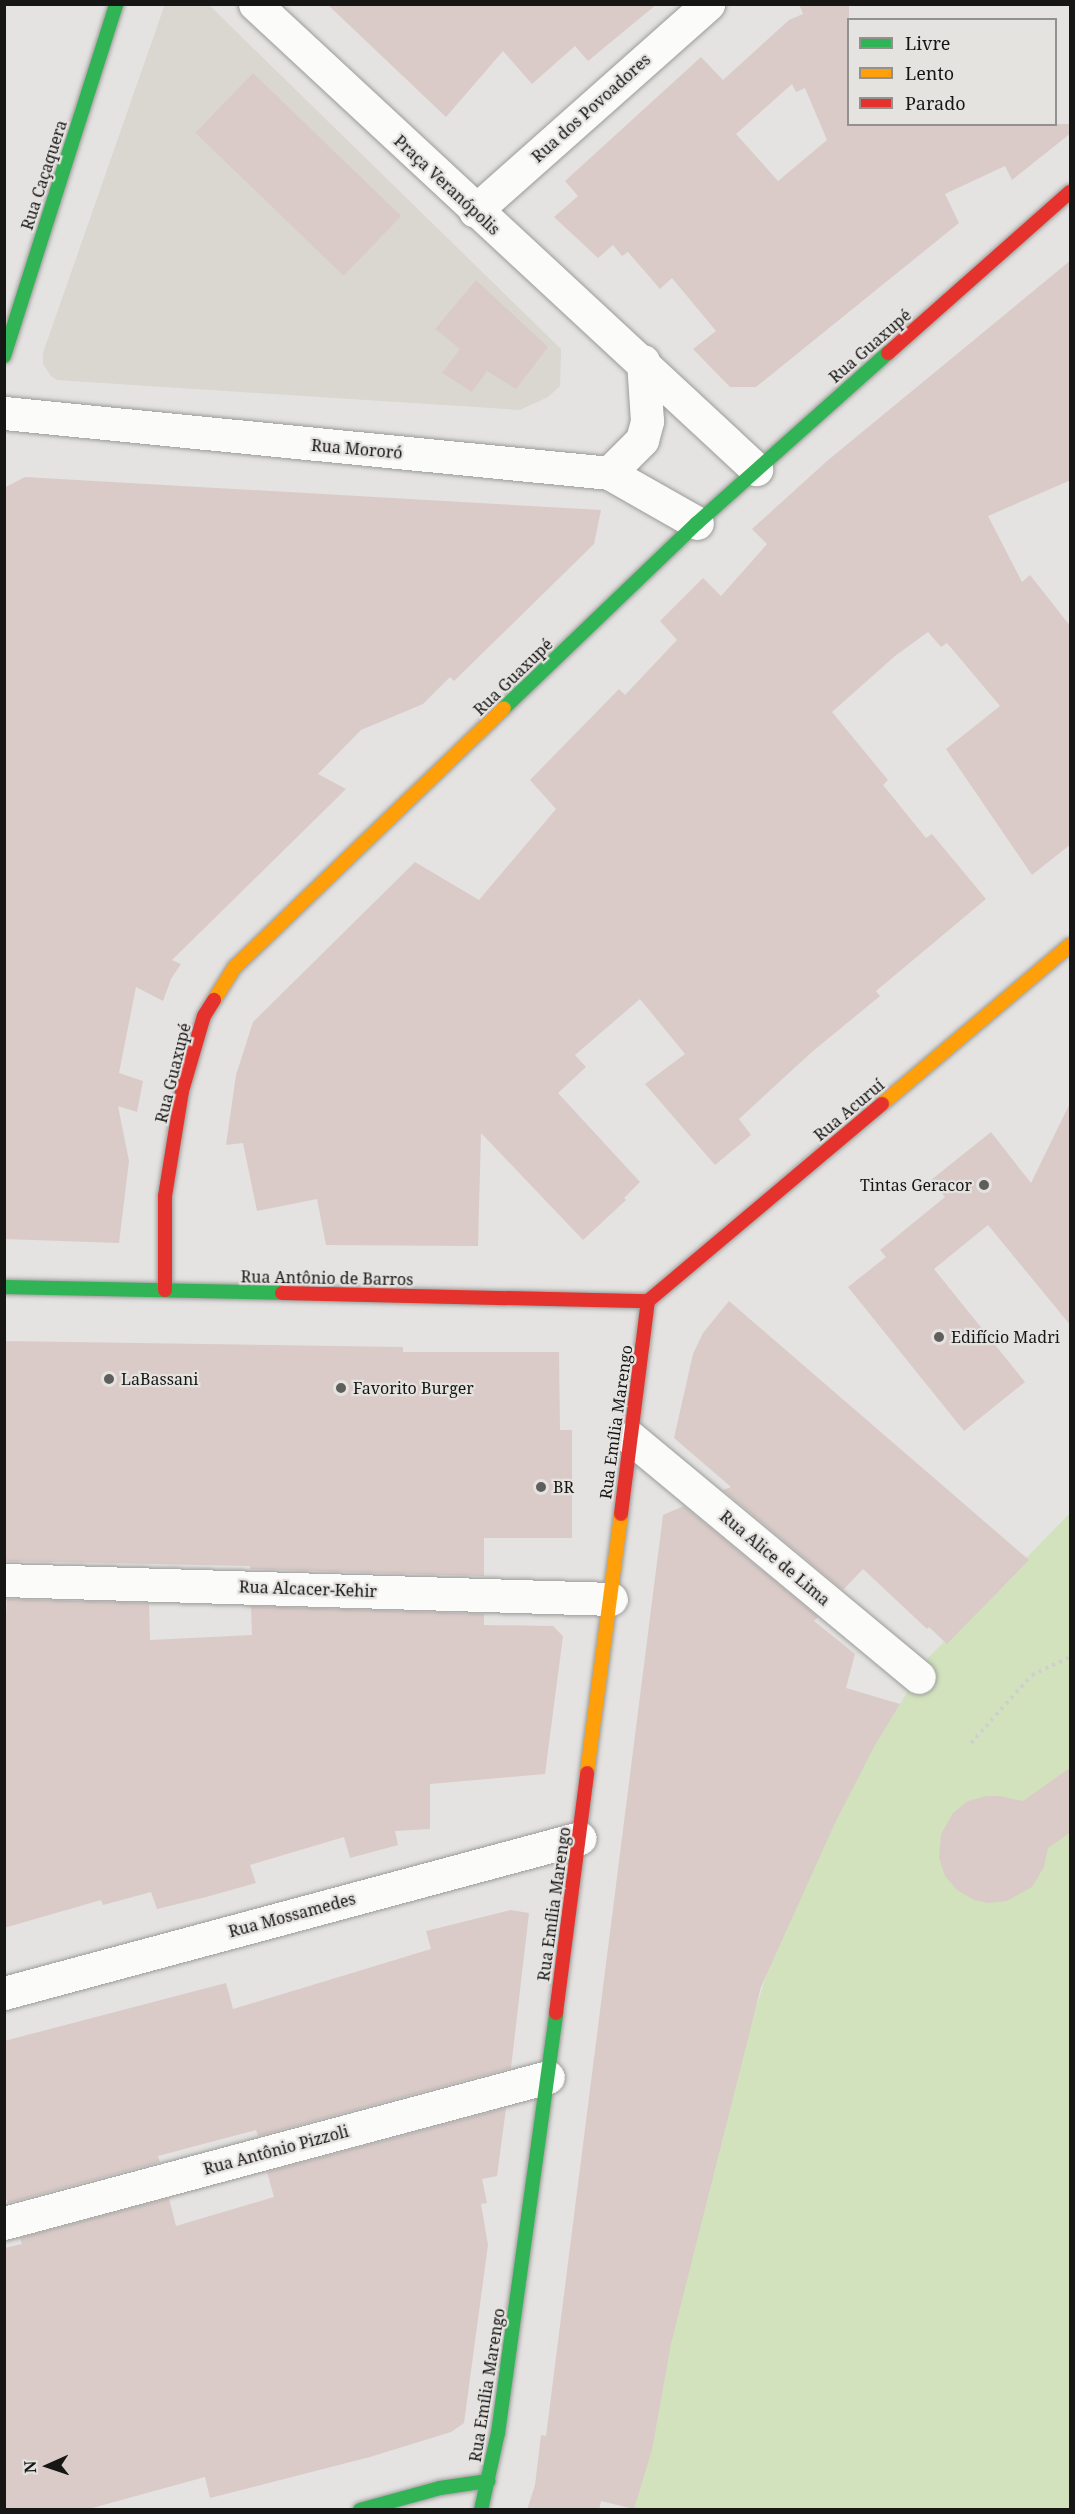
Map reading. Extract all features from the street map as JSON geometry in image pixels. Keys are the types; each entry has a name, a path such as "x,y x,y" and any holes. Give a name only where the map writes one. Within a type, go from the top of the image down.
{"main road":[{"name":"Rua Caçaquera","path":"4,356 116,4"},
{"name":"Rua Guaxupé","path":"165,1290 165,1196 182,1091 204,1016 235,967 697,523 1071,192"},
{"name":"Rua Acuruí","path":"648,1301 1071,945"},
{"name":"Rua Antônio de Barros","path":"4,1287 648,1301"},
{"name":"Rua Emília Marengo","path":"481,2510 498,2433 548,2077 648,1301"},
{"path":"360,2510 440,2488 488,2481"}],"street":[{"name":"Praça Veranópolis","path":"255,4 475,211 643,362 698,417 756,469"},
{"name":"Rua dos Povoadores","path":"475,211 708,4"},
{"path":"609,473 642,440 647,421 643,362"},
{"name":"Rua Mororó","path":"4,413 609,473 697,523"},
{"name":"Rua Alice de Lima","path":"631,1438 919,1677"},
{"name":"Rua Alcacer-Kehir","path":"4,1580 611,1599"},
{"name":"Rua Mossamedes","path":"4,1993 580,1838"},
{"name":"Rua Antônio Pizzoli","path":"4,2223 548,2077"}],"path":[{"path":"971,1743 1032,1675 1071,1657"}],"shaded area":[{"path":"165,4 209,5 561,349 560,386 548,397 520,410 57,380 51,376 43,364 43,353"}],"green space":[{"path":"1070,1513 1070,2509 629,2510 724,2109 800,1868 928,1658"}],"building":[{"path":"327,4 657,4 588,61 575,46 532,84 503,51 446,117"},
{"path":"799,4 849,4 847,126 1057,126 1057,124 1071,124 1071,133 1012,180 1005,166 945,194 959,223 756,387 730,387 693,349 716,331 672,278 660,289 628,252 622,256 613,245 598,258 554,217 578,196 565,181 701,57 723,80 789,20 803,14","holes":["792,84 796,92 805,88 827,140 778,181 736,134"]},
{"path":"253,73 401,216 344,276 195,133"},
{"path":"1071,260 1071,480 988,516 1022,582 1030,575 1071,627 1071,844 1032,875 946,749 1000,706 947,643 941,647 928,632 895,656 832,712 888,780 883,785 926,838 932,834 986,899 876,991 880,996 813,1051 739,1119 751,1135 715,1165 645,1084 685,1054 640,999 575,1055 586,1067 558,1093 640,1182 624,1198 626,1200 583,1240 481,1133 478,1246 326,1245 317,1199 257,1211 243,1143 226,1145 236,1075 253,1022 415,862 479,900 556,809 530,780 619,689 625,695 677,640 660,621 703,578 721,596 767,544 752,529 827,461"},
{"path":"476,280 548,347 516,389 487,371 472,392 442,373 460,349 435,329"},
{"path":"25,477 601,510 594,544 454,681 450,677 423,704 361,730 318,774 346,789 172,960 181,964 171,979 163,1001 136,987 119,1073 143,1081 137,1112 118,1106 129,1161 119,1243 4,1239 4,488"},
{"path":"1071,1101 1071,1326 988,1225 934,1269 1025,1382 964,1431 848,1287 886,1257 880,1250 945,1197 931,1180 991,1132 1031,1183"},
{"path":"729,1301 1029,1560 947,1644 929,1627 927,1629 863,1569 843,1590 723,1490 731,1487 674,1438 693,1354 703,1333"},
{"path":"4,1341 403,1347 403,1352 559,1352 560,1430 572,1430 572,1538 484,1538 484,1576 250,1569 250,1566 4,1560"},
{"path":"684,1506 818,1617 814,1621 855,1654 846,1688 900,1704 874,1747 835,1823 761,1987 671,2344 652,2450 634,2509 601,2501 599,2510 527,2510 535,2485 541,2435 546,2436 663,1515"},
{"path":"7,1599 149,1603 150,1640 252,1635 251,1606 484,1614 484,1625 553,1626 563,1636 545,1774 430,1784 430,1829 395,1831 398,1845 350,1858 344,1837 250,1865 256,1883 206,1897 157,1909 151,1892 103,1905 101,1900 4,1928 4,1645"},
{"path":"1071,1767 1071,1832 1048,1848 1044,1867 1032,1887 1007,1901 988,1903 974,1900 957,1890 945,1876 939,1858 941,1834 953,1813 968,1801 986,1796 1000,1796 1023,1801"},
{"path":"511,1910 529,1913 511,2068 258,2136 256,2130 158,2156 160,2162 8,2203 4,2193 4,2041 226,1983 233,2009 431,1949 426,1931"},
{"path":"506,2108 497,2176 482,2179 487,2203 481,2204 488,2245 464,2423 451,2432 370,2457 210,2498 205,2477 85,2510 4,2510 4,2248 22,2244 20,2238 169,2198 176,2226 274,2197 267,2172"}],"traffic: fast":[{"path":"4,356 116,4"},
{"path":"504,708 697,523 888,353"},
{"path":"4,1287 282,1293"},
{"path":"481,2510 498,2433 556,2013"},
{"path":"360,2510 440,2488 488,2481"}],"traffic: slow":[{"path":"214,1000 235,967 504,708"},
{"path":"882,1104 1070,945"},
{"path":"587,1773 621,1514"}],"traffic: jam":[{"path":"888,353 1070,192"},
{"path":"165,1290 165,1196 182,1091 204,1016 214,1000"},
{"path":"648,1301 882,1104"},
{"path":"282,1293 648,1301"},
{"path":"621,1514 648,1301"},
{"path":"556,2013 587,1773"}],"place":[{"name":"Tintas Geracor","path":"984,1185"},
{"name":"Edifício Madri","path":"939,1337"},
{"name":"LaBassani","path":"109,1379"},
{"name":"Favorito Burger","path":"341,1388"},
{"name":"BR","path":"541,1487"}]}
